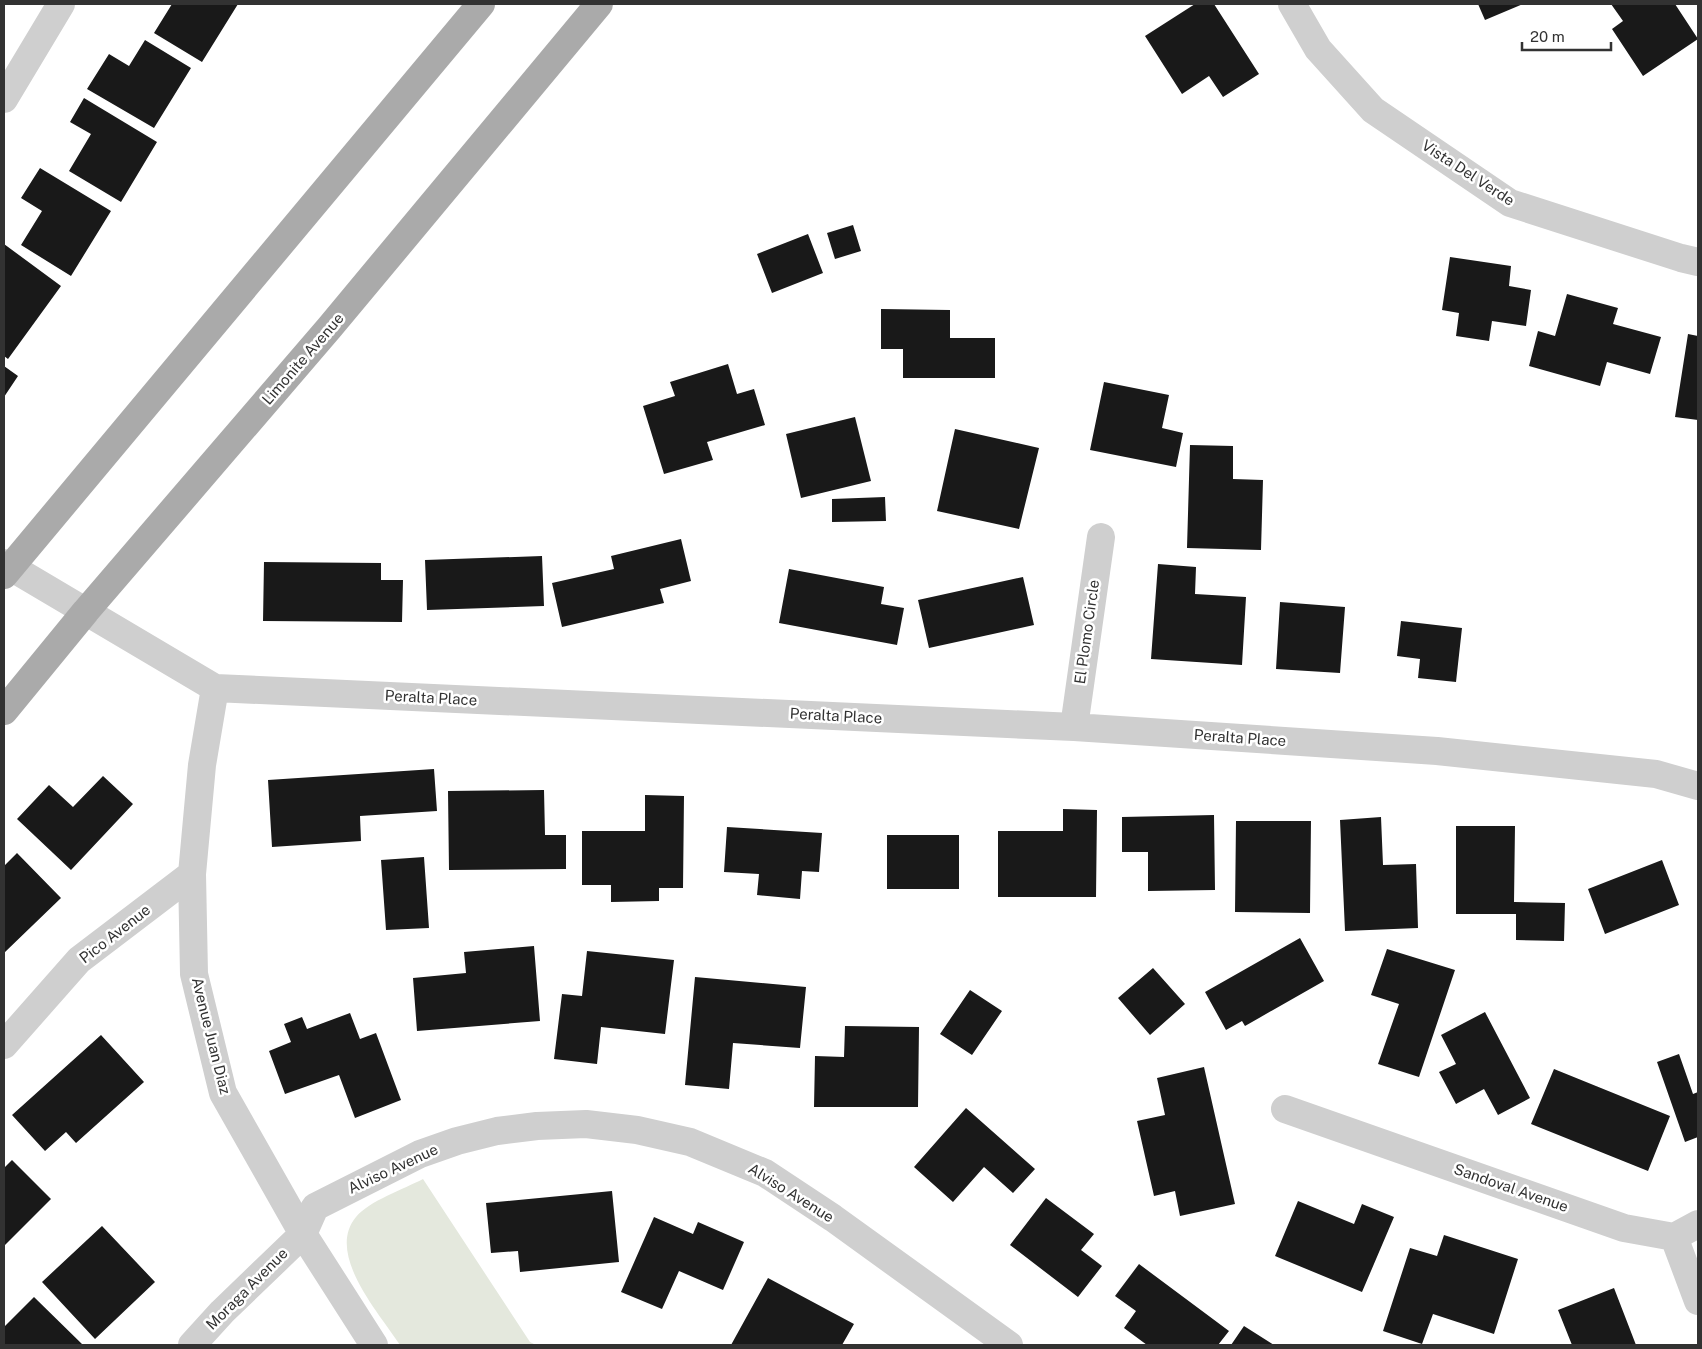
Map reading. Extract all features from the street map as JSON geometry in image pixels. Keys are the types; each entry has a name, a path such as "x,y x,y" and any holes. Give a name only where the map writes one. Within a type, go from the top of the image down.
{"main road":[{"path":"6,568 481,4"},
{"name":"Limonite Avenue","path":"4,711 86,611 330,327 599,4"}],"street":[{"path":"4,99 61,4"},
{"name":"Vista Del Verde","path":"1292,4 1318,49 1373,110 1510,203 1698,262"},
{"name":"El Plomo Circle","path":"1074,727 1101,537"},
{"name":"Peralta Place","path":"6,568 86,611 214,688 1074,727 1437,751 1656,774 1698,786"},
{"name":"Avenue Juan Diaz","path":"214,688 202,765 192,874 194,974 223,1093 303,1234 374,1345"},
{"name":"Pico Avenue","path":"4,1045 79,960 192,874"},
{"name":"Sandoval Avenue","path":"1285,1109 1624,1228 1674,1237"},
{"name":"Alviso Avenue","path":"303,1234 316,1206 412,1157 457,1141 497,1131 538,1126 586,1124 637,1130 690,1142 765,1174 833,1218 1009,1345"},
{"path":"1698,1224 1674,1237 1698,1300"},
{"name":"Moraga Avenue","path":"192,1345 222,1312 303,1234"}],"shaded area":[{"path":"423,1179 530,1342 536,1345 400,1345 369,1301 351,1266 347,1248 348,1232 356,1217 369,1206"}],"building":[{"path":"172,4 238,4 202,62 154,33"},
{"path":"1195,4 1214,4 1259,74 1223,97 1209,76 1182,94 1145,36"},
{"path":"1478,4 1523,4 1485,20"},
{"path":"1611,4 1675,4 1698,39 1643,76 1612,29 1623,21"},
{"path":"145,40 191,68 154,128 87,89 109,54 129,66"},
{"path":"84,98 157,142 121,202 69,171 91,134 70,122"},
{"path":"40,168 111,211 71,276 21,245 42,211 21,198"},
{"path":"853,225 861,251 835,259 827,233"},
{"path":"808,234 823,273 772,293 757,254"},
{"path":"4,244 61,286 8,359 4,356"},
{"path":"1450,257 1511,266 1509,286 1531,290 1526,326 1492,321 1489,341 1456,336 1459,313 1442,310"},
{"path":"1567,294 1618,308 1613,324 1661,337 1650,374 1607,362 1600,386 1529,366 1538,331 1555,336"},
{"path":"881,309 950,310 950,338 995,338 995,378 903,378 903,349 881,349"},
{"path":"1688,334 1698,336 1698,420 1675,417"},
{"path":"728,364 737,394 754,389 765,425 707,442 713,460 664,474 643,406 675,396 670,382"},
{"path":"4,366 18,376 4,397"},
{"path":"1104,382 1169,395 1162,428 1183,433 1176,467 1090,450"},
{"path":"855,417 871,481 801,498 786,434"},
{"path":"955,429 1039,448 1019,529 937,511"},
{"path":"1190,445 1233,446 1233,479 1263,480 1261,550 1187,548"},
{"path":"885,497 886,521 832,522 832,499"},
{"path":"681,539 691,581 660,589 664,603 562,627 552,583 614,569 611,556"},
{"path":"542,556 544,606 427,610 425,560"},
{"path":"264,562 381,563 381,580 403,580 402,622 263,621"},
{"path":"1158,564 1196,567 1195,594 1246,597 1242,665 1151,659"},
{"path":"789,569 884,587 881,604 904,608 897,645 779,623"},
{"path":"1023,577 1034,625 929,648 918,600"},
{"path":"1280,602 1345,607 1340,673 1276,669"},
{"path":"1401,621 1462,628 1456,682 1418,678 1420,659 1397,656"},
{"path":"434,769 437,811 360,816 361,841 272,847 268,780"},
{"path":"103,776 133,804 71,870 17,819 49,785 73,807"},
{"path":"544,790 545,835 566,835 566,869 449,870 448,791"},
{"path":"645,795 684,796 683,888 659,888 659,901 611,902 611,885 582,885 582,831 645,831"},
{"path":"1063,809 1097,810 1096,897 998,897 998,831 1063,831"},
{"path":"1214,815 1215,890 1148,891 1148,852 1122,852 1122,817"},
{"path":"1381,817 1383,865 1416,864 1418,928 1345,931 1340,820"},
{"path":"1236,821 1311,821 1310,913 1235,912"},
{"path":"1456,826 1515,826 1514,902 1565,903 1564,941 1516,940 1516,914 1456,914"},
{"path":"727,827 822,833 819,872 802,871 800,899 757,895 759,874 724,872"},
{"path":"887,835 959,835 959,889 887,889"},
{"path":"17,853 61,898 4,953 4,866"},
{"path":"424,857 429,928 386,930 381,860"},
{"path":"1662,860 1679,905 1605,934 1588,889"},
{"path":"1300,938 1324,981 1245,1026 1242,1021 1226,1030 1205,992"},
{"path":"534,946 540,1021 417,1031 413,978 466,973 464,952"},
{"path":"1387,949 1455,970 1419,1077 1378,1064 1399,1004 1371,995"},
{"path":"587,951 674,960 665,1034 601,1027 597,1064 554,1059 562,994 582,996"},
{"path":"1153,968 1185,1004 1150,1035 1118,998"},
{"path":"695,977 806,987 800,1048 733,1043 729,1089 685,1085"},
{"path":"970,990 1002,1011 972,1055 940,1034"},
{"path":"1485,1012 1530,1098 1498,1115 1484,1089 1456,1104 1439,1072 1456,1064 1441,1035"},
{"path":"350,1013 360,1039 376,1033 401,1100 355,1118 339,1075 285,1094 269,1051 291,1042 284,1024 302,1017 307,1029"},
{"path":"845,1026 919,1027 918,1107 814,1107 815,1056 844,1057"},
{"path":"101,1035 144,1082 76,1143 66,1132 45,1151 12,1115"},
{"path":"1679,1054 1693,1094 1698,1092 1698,1137 1685,1142 1657,1062"},
{"path":"1204,1067 1235,1204 1180,1216 1175,1191 1154,1196 1137,1121 1165,1115 1157,1078"},
{"path":"1554,1069 1670,1116 1648,1171 1531,1124"},
{"path":"966,1108 1035,1169 1013,1193 984,1167 953,1202 914,1167"},
{"path":"12,1160 51,1199 4,1246 4,1168"},
{"path":"612,1191 619,1262 520,1272 518,1251 491,1253 486,1203"},
{"path":"1046,1198 1094,1234 1081,1250 1102,1266 1078,1297 1010,1245"},
{"path":"1298,1201 1354,1224 1362,1204 1394,1217 1362,1292 1275,1256"},
{"path":"654,1217 693,1234 698,1222 744,1242 723,1290 679,1271 662,1309 621,1292"},
{"path":"102,1226 155,1282 95,1339 42,1282"},
{"path":"1444,1235 1518,1259 1494,1334 1433,1314 1422,1344 1383,1331 1410,1248 1437,1256"},
{"path":"1139,1264 1229,1331 1218,1345 1147,1345 1124,1328 1136,1311 1115,1296"},
{"path":"768,1278 854,1324 842,1345 731,1345"},
{"path":"1614,1288 1636,1345 1572,1345 1558,1310"},
{"path":"34,1297 83,1345 4,1345 4,1327"},
{"path":"1244,1326 1274,1345 1231,1345"}]}
